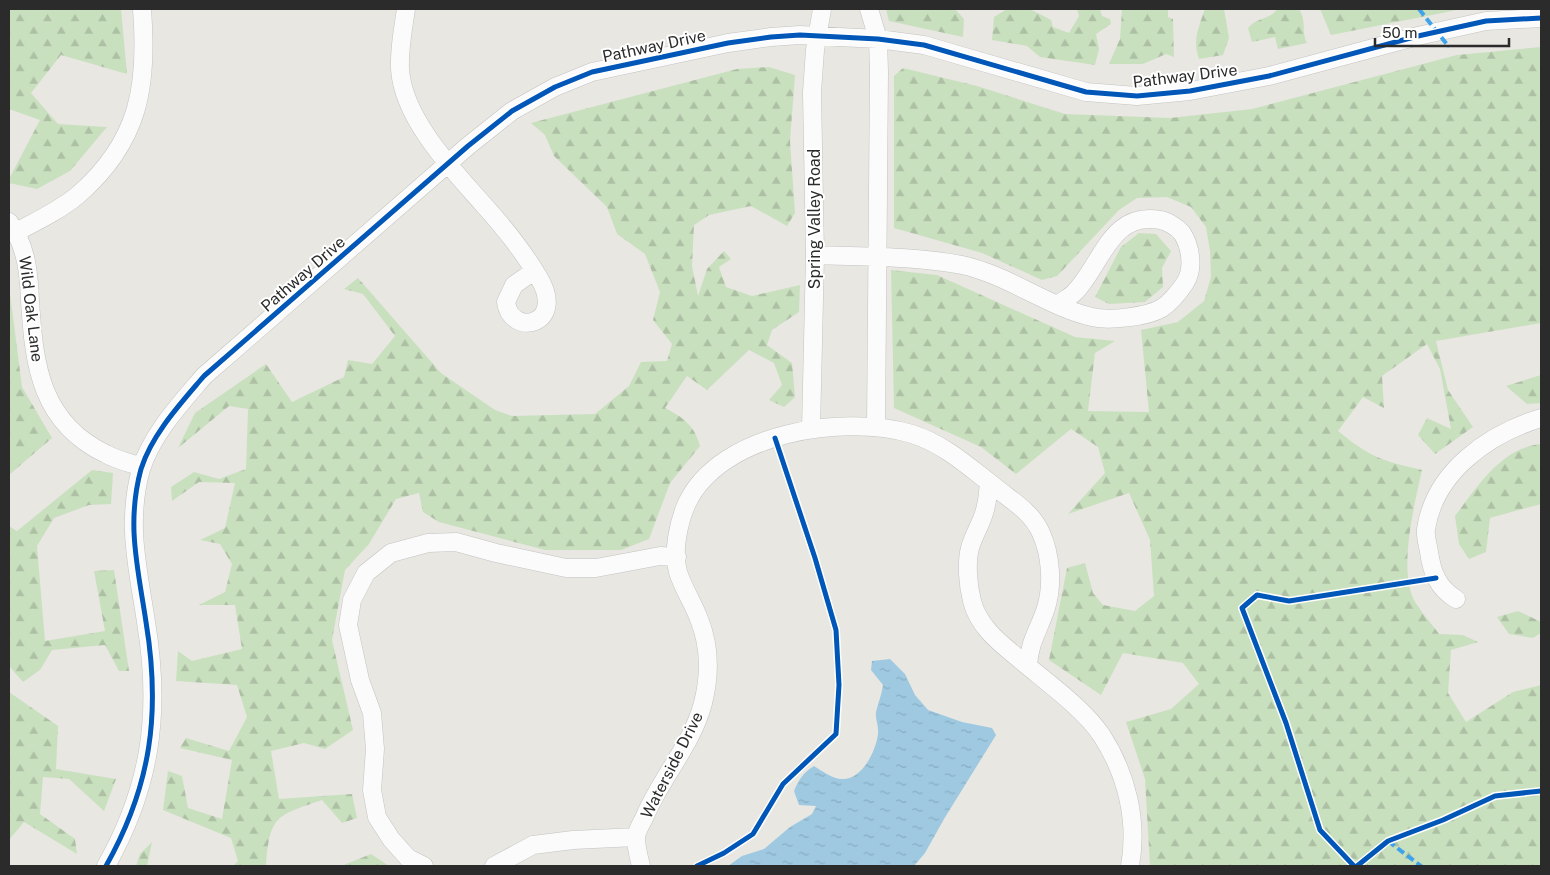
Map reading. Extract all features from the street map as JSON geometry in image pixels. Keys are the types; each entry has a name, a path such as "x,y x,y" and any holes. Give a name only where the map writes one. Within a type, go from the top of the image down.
{"street":[{"path":"12,227 77,195 104,169 120,146 140,98 145,52 142,9"},
{"path":"406,9 400,54 400,70 404,90 411,108 456,176 482,203 525,255 534,271"},
{"name":"Spring Valley Road","path":"811,430 815,255 812,92 817,36 822,9"},
{"path":"869,9 878,39 880,139 876,258 876,427"},
{"name":"Pathway Drive","path":"106,866 124,834 138,798 146,768 150,741 153,684 151,655 132,537 134,509 142,467 174,411 204,376 430,182 448,163 512,111 555,87 592,72 728,43 771,37 817,36 878,39 924,45 1086,92 1137,96 1190,91 1269,76 1418,36 1486,21 1541,18"},
{"path":"815,255 940,261 991,273 1028,292 1092,317 1140,315 1162,308 1179,292 1190,275 1190,252 1181,232 1166,221 1149,218 1128,224 1113,235 1075,292 1059,304"},
{"name":"Wild Oak Lane","path":"12,227 27,262 34,354 46,396 59,417 88,444 106,454 142,467"},
{"path":"1456,599 1444,591 1436,578 1430,562 1426,530 1435,500 1470,455 1501,433 1541,418"},
{"name":"Waterside Drive","path":"641,866 636,837 654,795 695,727 707,682 709,663 700,620 677,570 676,557 681,518 700,483 715,467 760,444 811,430 843,426 876,427 911,434 938,444 1014,500 1030,515 1041,533 1046,551 1050,580 1049,593 1046,608 1031,640 1028,666"},
{"path":"989,482 986,506 970,549 969,587 972,602 979,619 991,636 1028,666 1078,711 1101,735 1127,794 1133,819 1134,846 1130,866"},
{"path":"424,866 408,858 391,839 377,817 372,790 375,749 372,713 360,680 348,625 352,600 366,573 391,553 428,543 447,542 456,542 496,553 566,568 596,568 660,556 676,557"},
{"path":"494,866 533,845 573,840 636,837"}],"green space":[{"path":"9,9 121,9 127,74 61,55 31,93 58,124 107,127 70,171 37,189 9,183 9,179 40,120 9,109"},
{"path":"886,9 955,9 964,19 963,37 889,21"},
{"path":"1007,9 1030,9 1051,20 1053,27 1069,33 1079,16 1077,9 1100,9 1102,16 1110,19 1111,24 1096,34 1099,49 1095,65 1040,57 1027,46 992,40 994,17"},
{"path":"1122,9 1168,9 1168,17 1173,19 1174,57 1166,54 1143,64 1109,64 1120,39"},
{"path":"1205,9 1224,9 1229,38 1223,55 1199,59 1196,40"},
{"path":"1275,9 1299,9 1303,18 1304,34 1307,43 1278,49 1275,37 1252,42 1248,28 1254,22 1273,14 1276,11"},
{"path":"1320,9 1462,9 1331,35"},
{"path":"1541,47 1541,323 1436,341 1448,390 1473,427 1435,454 1418,435 1427,418 1451,429 1440,369 1427,344 1382,376 1384,408 1363,397 1338,431 1359,447 1377,457 1422,470 1409,535 1409,587 1414,600 1439,634 1463,635 1478,642 1451,650 1448,693 1466,722 1513,692 1541,685 1541,866 1150,866 1145,779 1126,722 1171,709 1199,684 1183,663 1123,653 1101,695 1049,660 1067,568 1085,563 1093,593 1103,605 1135,611 1154,596 1150,540 1129,493 1068,514 1105,473 1098,447 1071,429 1016,474 981,447 894,408 891,270 937,275 1075,337 1115,341 1095,353 1088,411 1149,412 1141,330 1178,322 1204,301 1211,277 1210,251 1206,227 1191,207 1167,197 1137,198 1119,210 1057,276 1042,280 982,253 894,228 894,76 903,68 977,86 1065,114 1170,118 1252,109 1457,55"},
{"path":"769,67 795,75 790,141 795,213 787,226 751,206 709,215 694,225 692,266 698,296 707,269 724,251 731,259 719,267 726,287 752,296 800,285 799,312 772,330 767,345 792,363 795,397 784,407 769,400 782,385 774,363 749,350 707,390 687,376 665,408 687,423 695,433 700,446 670,483 649,539 621,550 545,550 439,522 423,512 419,493 396,499 369,544 345,570 332,640 353,730 325,749 304,743 271,751 279,799 352,794 357,818 342,823 322,800 294,810 278,820 273,827 266,866 233,866 238,861 231,838 163,810 168,771 182,776 188,808 222,819 232,760 180,748 186,738 229,751 247,717 237,685 176,681 178,651 192,661 242,649 235,605 199,605 225,592 232,564 220,544 200,540 225,528 235,483 199,482 172,501 171,487 194,472 219,479 246,469 248,409 229,406 178,448 195,413 266,364 292,402 344,377 348,360 372,364 395,336 363,294 344,289 358,278 441,373 495,410 512,416 595,414 629,386 641,362 667,361 672,344 653,320 660,292 645,254 617,234 607,207 554,156 545,135 531,123 737,69"},
{"path":"1139,233 1156,234 1171,251 1162,268 1163,287 1145,302 1109,304 1095,297 1121,247"},
{"path":"9,286 22,387 52,438 9,475"},
{"path":"1541,375 1541,403 1527,404 1506,386"},
{"path":"1541,444 1541,504 1490,518 1486,552 1469,559 1459,544 1455,516 1482,481 1502,461 1527,447"},
{"path":"92,470 113,473 111,504 89,505 54,518 37,546 45,641 105,631 94,571 114,570 129,671 119,671 105,645 52,650 40,670 23,682 9,666 9,526 17,531"},
{"path":"1518,611 1541,622 1541,633 1533,638 1509,634 1497,617"},
{"path":"9,692 58,726 56,769 116,779 104,811 69,779 43,777 40,814 75,839 77,854 24,822 9,840"},
{"path":"152,842 147,866 136,866 140,854"},
{"path":"371,854 389,866 341,866"}],"water":[{"path":"890,659 905,674 915,695 928,710 962,722 992,728 996,735 925,853 914,866 728,866 742,856 764,849 790,827 812,814 816,806 799,805 794,791 802,777 814,766 839,779 849,778 862,770 871,756 877,741 876,712 883,685 871,670 872,661"}],"marked path":[{"path":"1419,9 1449,47"},
{"path":"1388,841 1421,866"}],"cycle path":[{"path":"106,866 133,807 142,778 152,718 150,655 137,564 134,527 134,509 141,469 152,443 204,376 468,146 512,111 555,87 592,72 728,43 771,37 800,35 878,39 924,45 1086,92 1137,96 1190,91 1269,76 1418,36 1486,21 1541,18"},
{"path":"697,866 724,853 753,834 783,784 836,734 839,685 836,630 815,558 775,438"},
{"path":"1354,866 1320,830 1286,723 1242,608 1257,595 1289,601 1436,578"},
{"path":"1357,866 1388,841 1443,820 1495,796 1541,791"}]}
